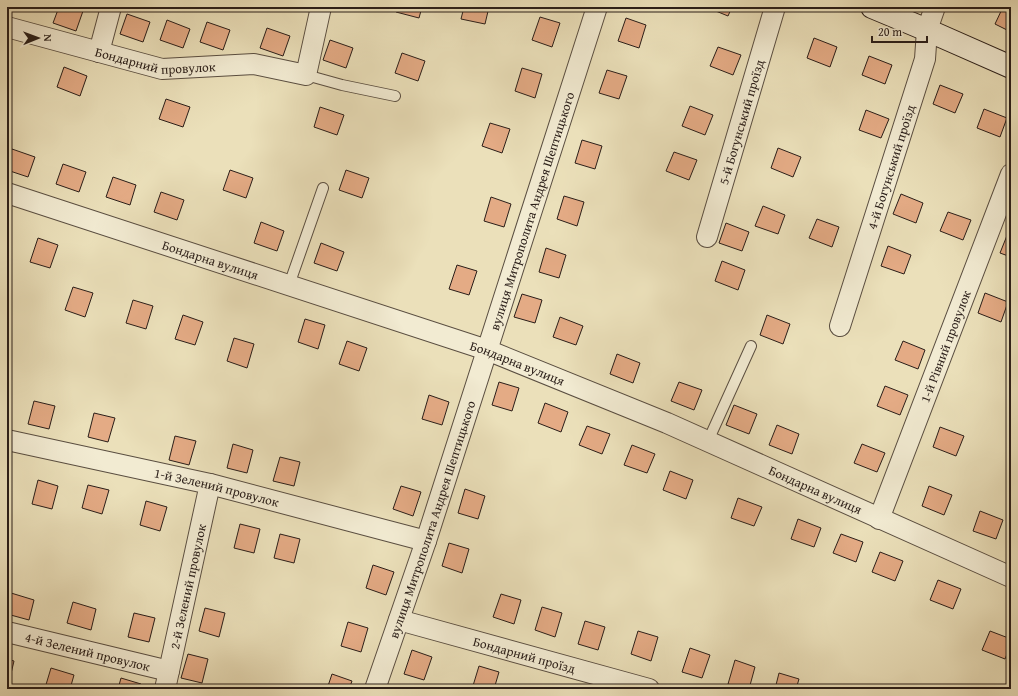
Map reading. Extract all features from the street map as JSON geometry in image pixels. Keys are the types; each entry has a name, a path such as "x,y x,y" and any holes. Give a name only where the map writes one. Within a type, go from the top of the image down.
{"street":[{"path":"99,52 111,7"},
{"path":"306,75 321,7"},
{"name":"вулиця Митрополита Андрея Шептицького","path":"375,689 426,541 597,7"},
{"name":"5-й Богунський проїзд","path":"707,237 775,7"},
{"path":"872,7 1011,67"},
{"name":"4-й Богунський проїзд","path":"840,326 925,59 927,30 935,7"},
{"name":"Бондарний провулок","path":"7,27 162,69 254,64 306,75"},
{"name":"1-й Рівний провулок","path":"879,519 1011,174"},
{"name":"Бондарна вулиця","path":"7,193 487,350 667,423 1011,577"},
{"name":"1-й Зелений провулок","path":"7,440 210,484 426,541"},
{"name":"2-й Зелений провулок","path":"167,680 210,484"},
{"name":"Бондарний проїзд","path":"399,620 649,689"},
{"name":"4-й Зелений провулок","path":"7,632 167,680"}],"lane":[{"path":"306,75 342,85 395,96"},
{"path":"289,285 323,188"},
{"path":"708,442 751,346"}],"building":[{"path":"59,7 70,7 83,11 76,31 53,23"},
{"path":"397,7 422,7 419,18 396,12"},
{"path":"464,7 489,7 485,24 461,19"},
{"path":"706,7 732,7 728,16"},
{"path":"1003,7 1008,7 1011,9 1011,32 995,24"},
{"path":"127,14 150,22 143,42 120,34"},
{"path":"540,17 560,23 552,47 532,40"},
{"path":"626,18 646,25 639,48 618,41"},
{"path":"167,20 190,29 183,48 160,40"},
{"path":"207,22 230,30 223,50 200,42"},
{"path":"267,28 290,36 283,56 260,48"},
{"path":"814,38 837,47 830,67 807,58"},
{"path":"330,40 353,48 346,68 323,60"},
{"path":"718,47 741,55 733,75 710,66"},
{"path":"402,53 425,61 418,81 395,73"},
{"path":"869,56 892,65 885,84 862,75"},
{"path":"64,67 87,76 80,96 57,87"},
{"path":"522,68 542,74 535,98 515,91"},
{"path":"607,70 627,76 619,99 599,93"},
{"path":"940,85 963,94 955,113 933,104"},
{"path":"166,99 190,107 183,127 159,119"},
{"path":"690,106 713,115 705,135 682,126"},
{"path":"320,107 344,115 337,135 314,127"},
{"path":"984,109 1007,118 1000,137 977,128"},
{"path":"866,110 889,119 881,138 859,130"},
{"path":"490,123 510,129 502,153 482,146"},
{"path":"582,140 602,146 595,169 575,163"},
{"path":"778,148 801,157 793,177 771,168"},
{"path":"12,149 35,157 28,177 7,170 7,162"},
{"path":"674,152 697,160 689,180 666,171"},
{"path":"63,164 86,172 79,192 56,184"},
{"path":"230,170 253,178 246,198 223,190"},
{"path":"346,170 369,178 362,198 339,190"},
{"path":"113,177 136,185 130,205 106,197"},
{"path":"161,192 184,200 177,220 154,212"},
{"path":"901,194 923,203 916,223 893,214"},
{"path":"564,196 584,202 577,226 557,219"},
{"path":"491,197 511,204 504,227 484,221"},
{"path":"763,206 785,215 778,234 755,226"},
{"path":"948,212 971,220 963,240 940,231"},
{"path":"817,219 839,227 832,247 809,238"},
{"path":"261,222 284,231 277,251 254,243"},
{"path":"726,223 749,232 742,251 719,243"},
{"path":"1008,233 1011,234 1011,257 1000,253"},
{"path":"38,238 58,245 50,268 30,262"},
{"path":"321,243 344,252 337,271 314,263"},
{"path":"888,246 911,255 904,274 881,266"},
{"path":"546,248 566,255 559,278 539,272"},
{"path":"722,261 745,270 738,290 715,281"},
{"path":"457,265 477,271 469,295 449,289"},
{"path":"73,287 93,293 85,317 65,310"},
{"path":"985,293 1008,302 1001,322 978,313"},
{"path":"522,294 542,300 535,323 514,317"},
{"path":"133,300 153,306 146,329 126,323"},
{"path":"183,315 203,322 195,345 175,339"},
{"path":"767,315 790,324 783,344 760,335"},
{"path":"560,317 583,326 576,345 553,337"},
{"path":"305,319 325,325 318,349 298,342"},
{"path":"234,338 254,344 247,368 227,361"},
{"path":"347,341 367,348 359,371 339,364"},
{"path":"903,341 925,350 918,369 895,360"},
{"path":"617,354 640,363 633,383 610,374"},
{"path":"499,382 519,388 512,411 492,405"},
{"path":"679,382 702,390 694,410 671,401"},
{"path":"885,386 908,395 900,415 877,406"},
{"path":"429,395 449,402 442,425 422,419"},
{"path":"34,401 55,406 49,429 28,424"},
{"path":"545,403 568,412 561,432 538,423"},
{"path":"734,405 757,414 749,434 726,425"},
{"path":"94,413 115,418 108,442 88,437"},
{"path":"777,425 799,434 792,454 769,445"},
{"path":"587,426 610,434 602,454 579,445"},
{"path":"940,427 964,436 956,456 933,447"},
{"path":"175,436 196,441 189,465 169,460"},
{"path":"233,444 253,450 247,473 227,468"},
{"path":"862,444 885,453 877,472 854,463"},
{"path":"632,445 655,454 647,473 624,465"},
{"path":"280,457 300,462 294,486 273,481"},
{"path":"670,471 693,480 686,499 663,490"},
{"path":"38,480 58,486 52,509 32,504"},
{"path":"88,485 109,490 102,514 82,508"},
{"path":"401,486 421,492 413,516 393,509"},
{"path":"929,486 952,495 944,515 922,506"},
{"path":"465,489 485,496 478,519 458,513"},
{"path":"738,498 762,507 754,526 731,518"},
{"path":"146,501 167,507 160,531 140,525"},
{"path":"980,511 1003,520 996,539 973,531"},
{"path":"798,519 821,528 814,547 791,539"},
{"path":"240,524 260,529 254,553 234,548"},
{"path":"280,534 300,539 294,563 274,558"},
{"path":"841,534 863,542 856,562 833,553"},
{"path":"449,543 469,549 462,573 442,566"},
{"path":"880,552 903,561 895,581 872,572"},
{"path":"373,565 394,572 386,595 366,588"},
{"path":"938,580 961,589 953,609 930,600"},
{"path":"11,593 34,600 29,620 7,614 7,606"},
{"path":"501,594 521,600 514,624 493,617"},
{"path":"73,602 96,609 91,630 67,623"},
{"path":"542,607 562,613 555,637 535,630"},
{"path":"205,608 225,613 219,637 199,631"},
{"path":"134,613 155,618 149,642 128,637"},
{"path":"585,621 605,627 598,650 578,644"},
{"path":"348,622 368,628 361,652 341,646"},
{"path":"638,631 658,637 651,661 631,654"},
{"path":"990,631 1011,639 1011,644 1005,659 982,650"},
{"path":"690,648 710,655 702,678 682,672"},
{"path":"412,650 432,657 424,680 404,674"},
{"path":"188,654 208,659 202,683 181,678"},
{"path":"7,659 14,661 9,682 7,681"},
{"path":"735,660 755,667 749,689 728,684"},
{"path":"479,666 499,672 494,689 472,689"},
{"path":"51,668 74,675 70,689 45,688"},
{"path":"779,673 799,679 796,689 775,689"},
{"path":"332,674 352,681 349,689 327,689"},
{"path":"121,678 141,684 140,689 118,689"}]}
